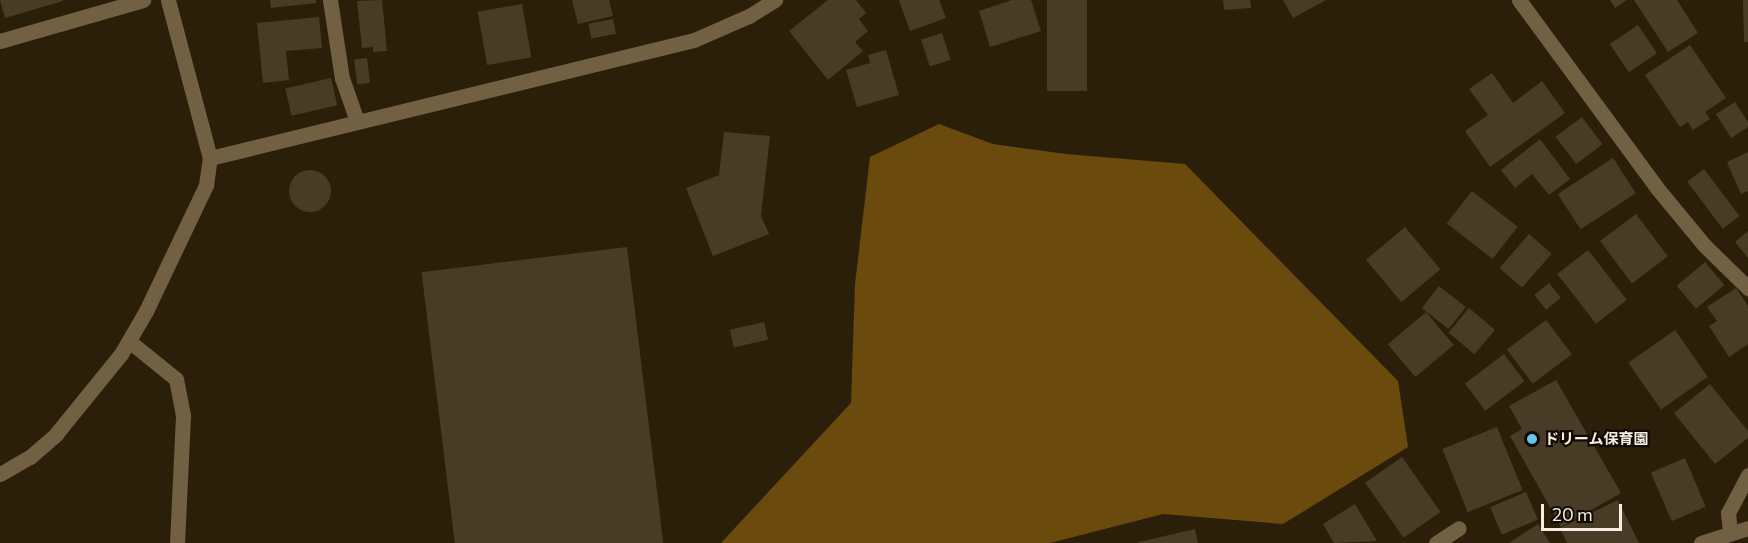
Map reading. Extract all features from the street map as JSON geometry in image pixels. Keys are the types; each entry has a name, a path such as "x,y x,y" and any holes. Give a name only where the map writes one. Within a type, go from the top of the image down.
{"street":[{"path":"0,41 143,0"},
{"path":"0,474 30,457 56,434 129,341 146,311 206,185 210,158 168,0"},
{"path":"330,0 342,78 357,121"},
{"path":"210,158 694,40 749,16 776,0"},
{"path":"1519,0 1657,188 1704,245 1748,288"},
{"path":"129,341 176,379 183,416 177,543"},
{"path":"1730,532 1728,513 1748,475"},
{"path":"1436,543 1460,528"},
{"path":"1701,543 1748,528"}],"shaded area":[{"path":"939,124 993,144 1066,154 1185,164 1398,381 1408,447 1283,524 1163,514 1050,543 721,543 851,403 855,284 870,157"}],"building":[{"path":"0,0 63,0 63,1 5,18"},
{"path":"270,0 316,0 316,3 271,8"},
{"path":"382,0 387,51 373,52 373,47 362,48 357,1"},
{"path":"572,0 609,0 613,16 578,24"},
{"path":"828,0 856,0 866,13 859,19 868,31 855,42 863,51 828,80 789,31"},
{"path":"899,0 939,0 946,18 910,31"},
{"path":"1012,0 1031,0 1041,31 990,47 979,11"},
{"path":"1047,0 1087,0 1087,91 1047,91"},
{"path":"1223,0 1250,0 1251,8 1224,10"},
{"path":"1283,0 1326,0 1293,18"},
{"path":"1610,0 1627,0 1615,8"},
{"path":"1634,0 1677,0 1698,33 1668,52"},
{"path":"1743,0 1748,0 1748,42 1744,42"},
{"path":"522,4 531,57 487,65 478,12"},
{"path":"319,17 322,48 286,51 289,80 263,83 257,23"},
{"path":"613,19 616,34 591,38 588,24"},
{"path":"1638,25 1657,53 1629,72 1610,44"},
{"path":"942,33 951,60 930,66 921,40"},
{"path":"1690,45 1726,98 1705,112 1710,119 1693,130 1688,122 1680,127 1645,75"},
{"path":"886,50 899,95 857,107 846,70 870,63 868,55"},
{"path":"367,58 370,83 357,84 354,60"},
{"path":"1492,73 1513,103 1542,81 1565,113 1490,167 1465,131 1488,115 1469,89"},
{"path":"331,78 337,105 292,116 285,89"},
{"path":"1735,102 1748,122 1748,127 1731,138 1716,114"},
{"path":"1582,117 1602,144 1576,164 1556,137"},
{"path":"724,132 770,136 761,216 769,234 713,256 686,188 719,175"},
{"path":"1540,139 1570,179 1549,195 1532,174 1515,188 1501,170"},
{"path":"1748,152 1748,191 1741,194 1727,162"},
{"path":"1613,158 1636,193 1581,229 1558,194"},
{"path":"1704,169 1740,216 1723,229 1687,182"},
{"path":"310,170 325,176 331,191 325,206 310,212 295,206 289,191 295,176"},
{"path":"1472,191 1518,227 1492,259 1447,223"},
{"path":"1636,214 1668,256 1632,283 1600,241"},
{"path":"1405,227 1440,269 1401,302 1366,260"},
{"path":"1748,231 1748,258 1735,242"},
{"path":"1529,234 1552,254 1522,288 1499,268"},
{"path":"627,247 663,543 455,543 422,272"},
{"path":"1588,250 1627,300 1596,324 1557,274"},
{"path":"1705,262 1724,285 1696,309 1677,286"},
{"path":"1549,283 1561,298 1546,310 1534,295"},
{"path":"1439,286 1466,307 1449,329 1422,308"},
{"path":"1736,288 1748,306 1748,344 1729,357 1709,326 1717,321 1707,307"},
{"path":"1469,308 1495,330 1474,354 1448,333"},
{"path":"1426,312 1454,345 1415,377 1388,344"},
{"path":"1546,320 1572,354 1533,384 1507,349"},
{"path":"764,322 768,340 734,347 730,330"},
{"path":"1675,330 1708,377 1661,409 1628,363"},
{"path":"1504,354 1524,381 1485,411 1465,383"},
{"path":"1556,380 1621,493 1561,527 1510,436 1522,429 1509,406"},
{"path":"1710,384 1748,431 1748,438 1715,464 1674,413"},
{"path":"1497,427 1522,490 1468,512 1442,449"},
{"path":"1402,457 1440,512 1404,538 1365,483"},
{"path":"1685,458 1706,507 1672,521 1651,472"},
{"path":"1526,492 1538,520 1502,535 1490,507"},
{"path":"1618,500 1639,543 1567,543 1560,528"},
{"path":"1355,504 1377,541 1334,543 1323,524"},
{"path":"1538,524 1550,543 1509,543"},
{"path":"1195,529 1198,543 1139,543 1139,542"}],"place":[{"name":"ドリーム保育園","path":"1532,439"}]}
